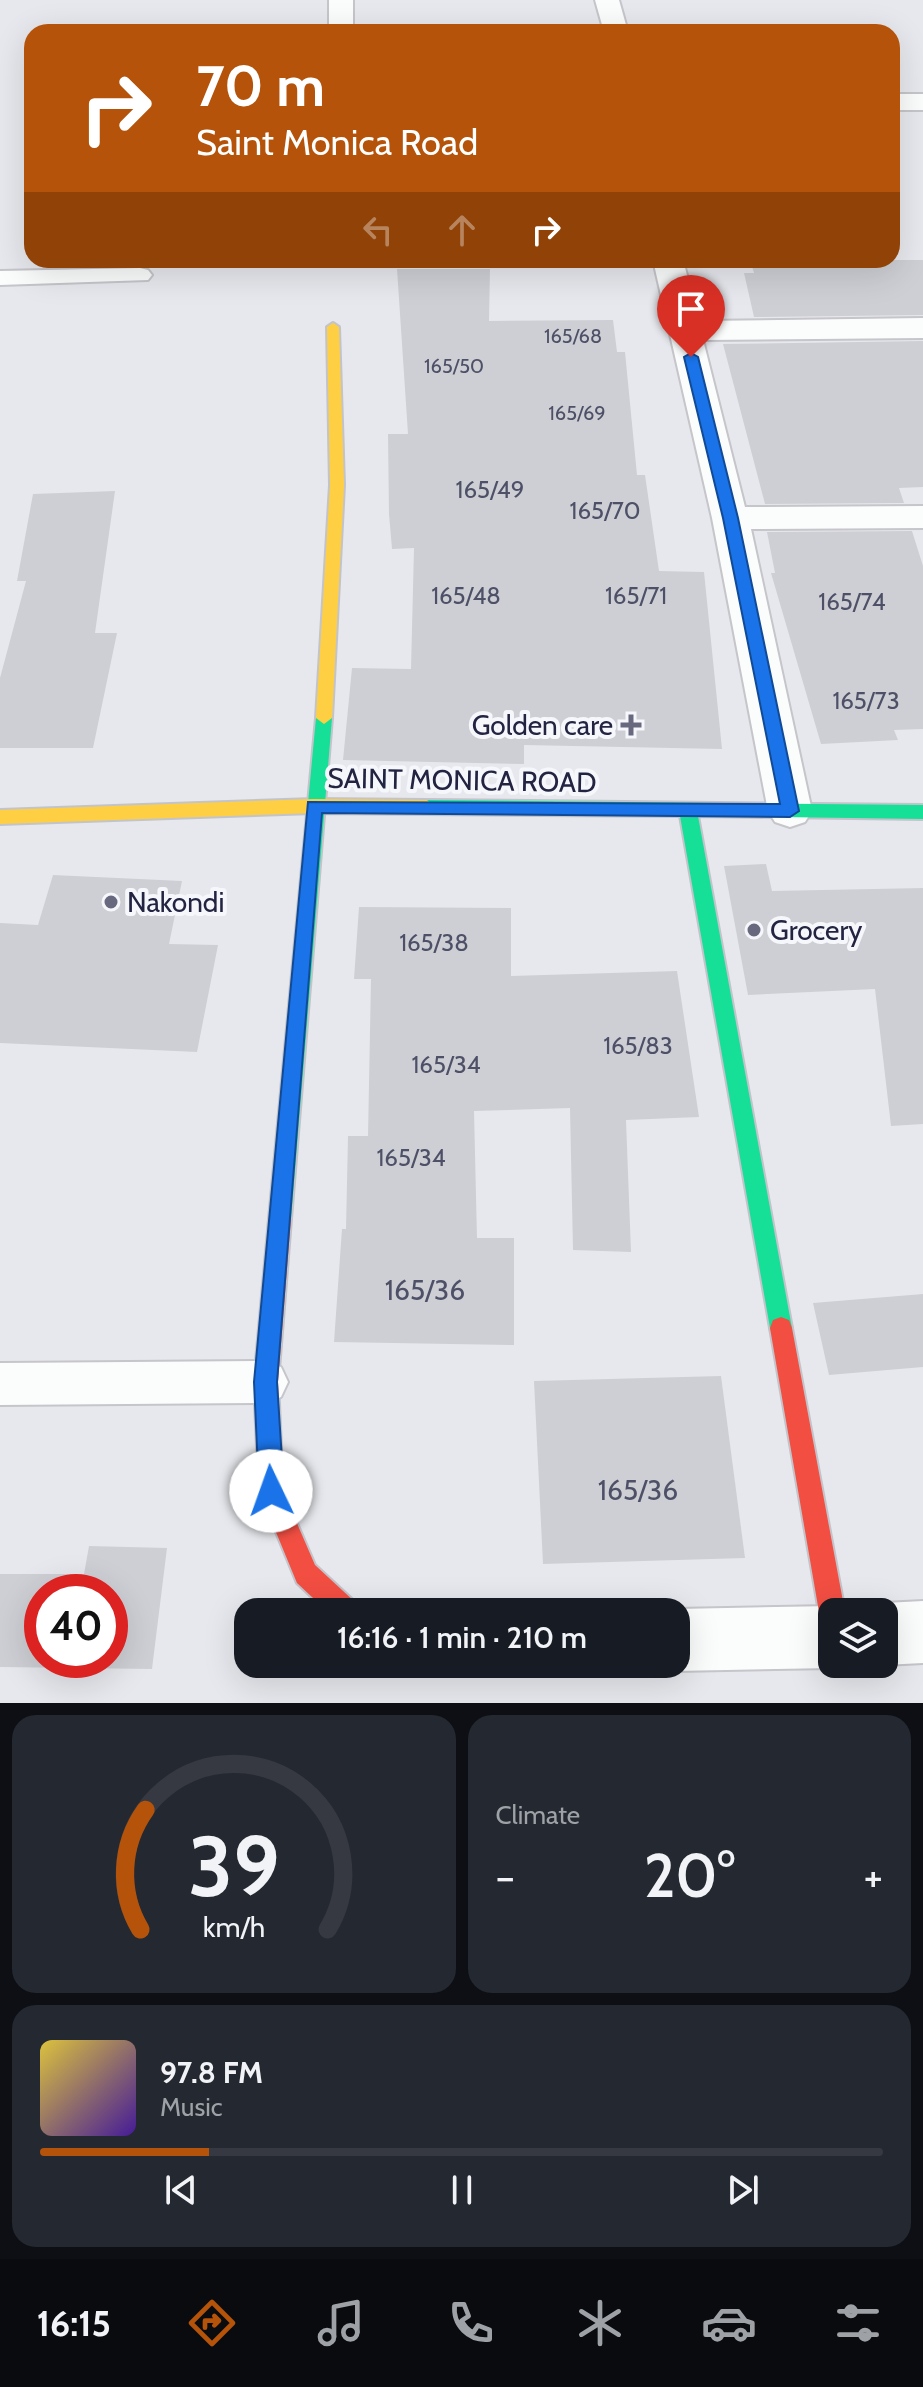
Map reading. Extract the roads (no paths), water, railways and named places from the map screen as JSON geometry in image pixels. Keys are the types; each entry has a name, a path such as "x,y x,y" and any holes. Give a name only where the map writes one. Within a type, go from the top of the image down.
{"street":[{"path":"341,0 341,24"},
{"path":"607,0 614,24"},
{"path":"900,102 923,102"},
{"path":"670,268 730,518 790,811"},
{"path":"332,1598 306,1574 271,1491 266,1382 314,806 328,685 337,485 333,327"},
{"path":"685,331 923,328"},
{"path":"730,518 923,517"},
{"name":"SAINT MONICA ROAD","path":"0,817 314,806 923,812"},
{"path":"688,810 829,1598"},
{"path":"898,1633 923,1632"},
{"path":"690,1640 818,1637"}],"lane":[{"path":"0,278 140,275"},
{"path":"0,1384 266,1382"}],"place":[{"name":"Golden care","path":"631,725"},
{"name":"Nakondi","path":"111,902"},
{"name":"Grocery","path":"754,930"}]}
